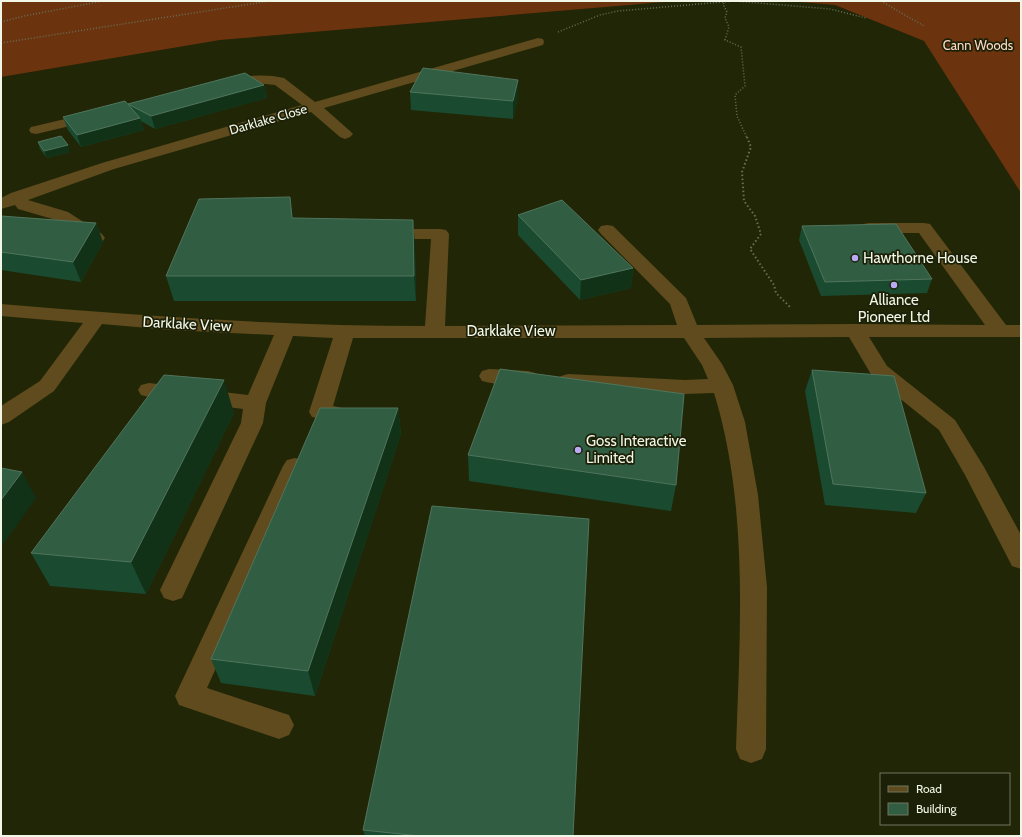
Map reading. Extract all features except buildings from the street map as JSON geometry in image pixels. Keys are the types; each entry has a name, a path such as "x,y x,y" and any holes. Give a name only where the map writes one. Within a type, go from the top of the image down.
{"street":[{"name":"Darklake Close","path":"1,204 17,197 108,166 433,71 538,42"},
{"path":"433,71 441,76 463,79"},
{"path":"216,86 256,79 279,81 312,106 344,134"},
{"path":"36,130 111,112"},
{"path":"17,197 24,205 62,216 99,240"},
{"path":"855,228 924,228 1015,331"},
{"path":"607,230 679,302 689,330 712,364 722,384 734,422 746,495 754,587 751,749"},
{"path":"364,234 440,234 435,331"},
{"name":"Darklake View","path":"1,310 171,324 345,332 689,330 1015,331"},
{"path":"1,417 47,386 97,318"},
{"path":"173,590 252,423 255,403 286,329"},
{"path":"855,330 879,371 947,425 976,473 1021,559"},
{"path":"279,725 189,696 311,431 345,332"},
{"path":"489,376 685,387 722,384"},
{"path":"149,390 255,403"},
{"path":"311,431 365,418"}],"path":[{"path":"1,22 24,16 103,1"},
{"path":"1,43 270,1"},
{"path":"725,1 723,4 728,12 725,18 729,27 725,40 741,47 743,73 746,86 735,95 737,116 751,147 742,172 744,201 755,216 761,234 750,249 774,285 776,293 795,311 832,330"},
{"path":"538,42 586,20 618,11 725,1 771,3 830,9 866,18"},
{"path":"882,1 924,26"}],"shaded area":[{"path":"676,1 788,1 835,5 924,41 1021,193 1021,836 1,836 1,77 220,40"}],"green space":[{"path":"1,1 676,1 220,40 1,77"},
{"name":"Cann Woods","path":"788,1 1021,1 1021,193 924,41 835,5"}],"place":[{"name":"Hawthorne House","path":"855,258"},
{"name":"Alliance Pioneer Ltd","path":"894,285"},
{"name":"Goss Interactive Limited","path":"578,450"}]}
